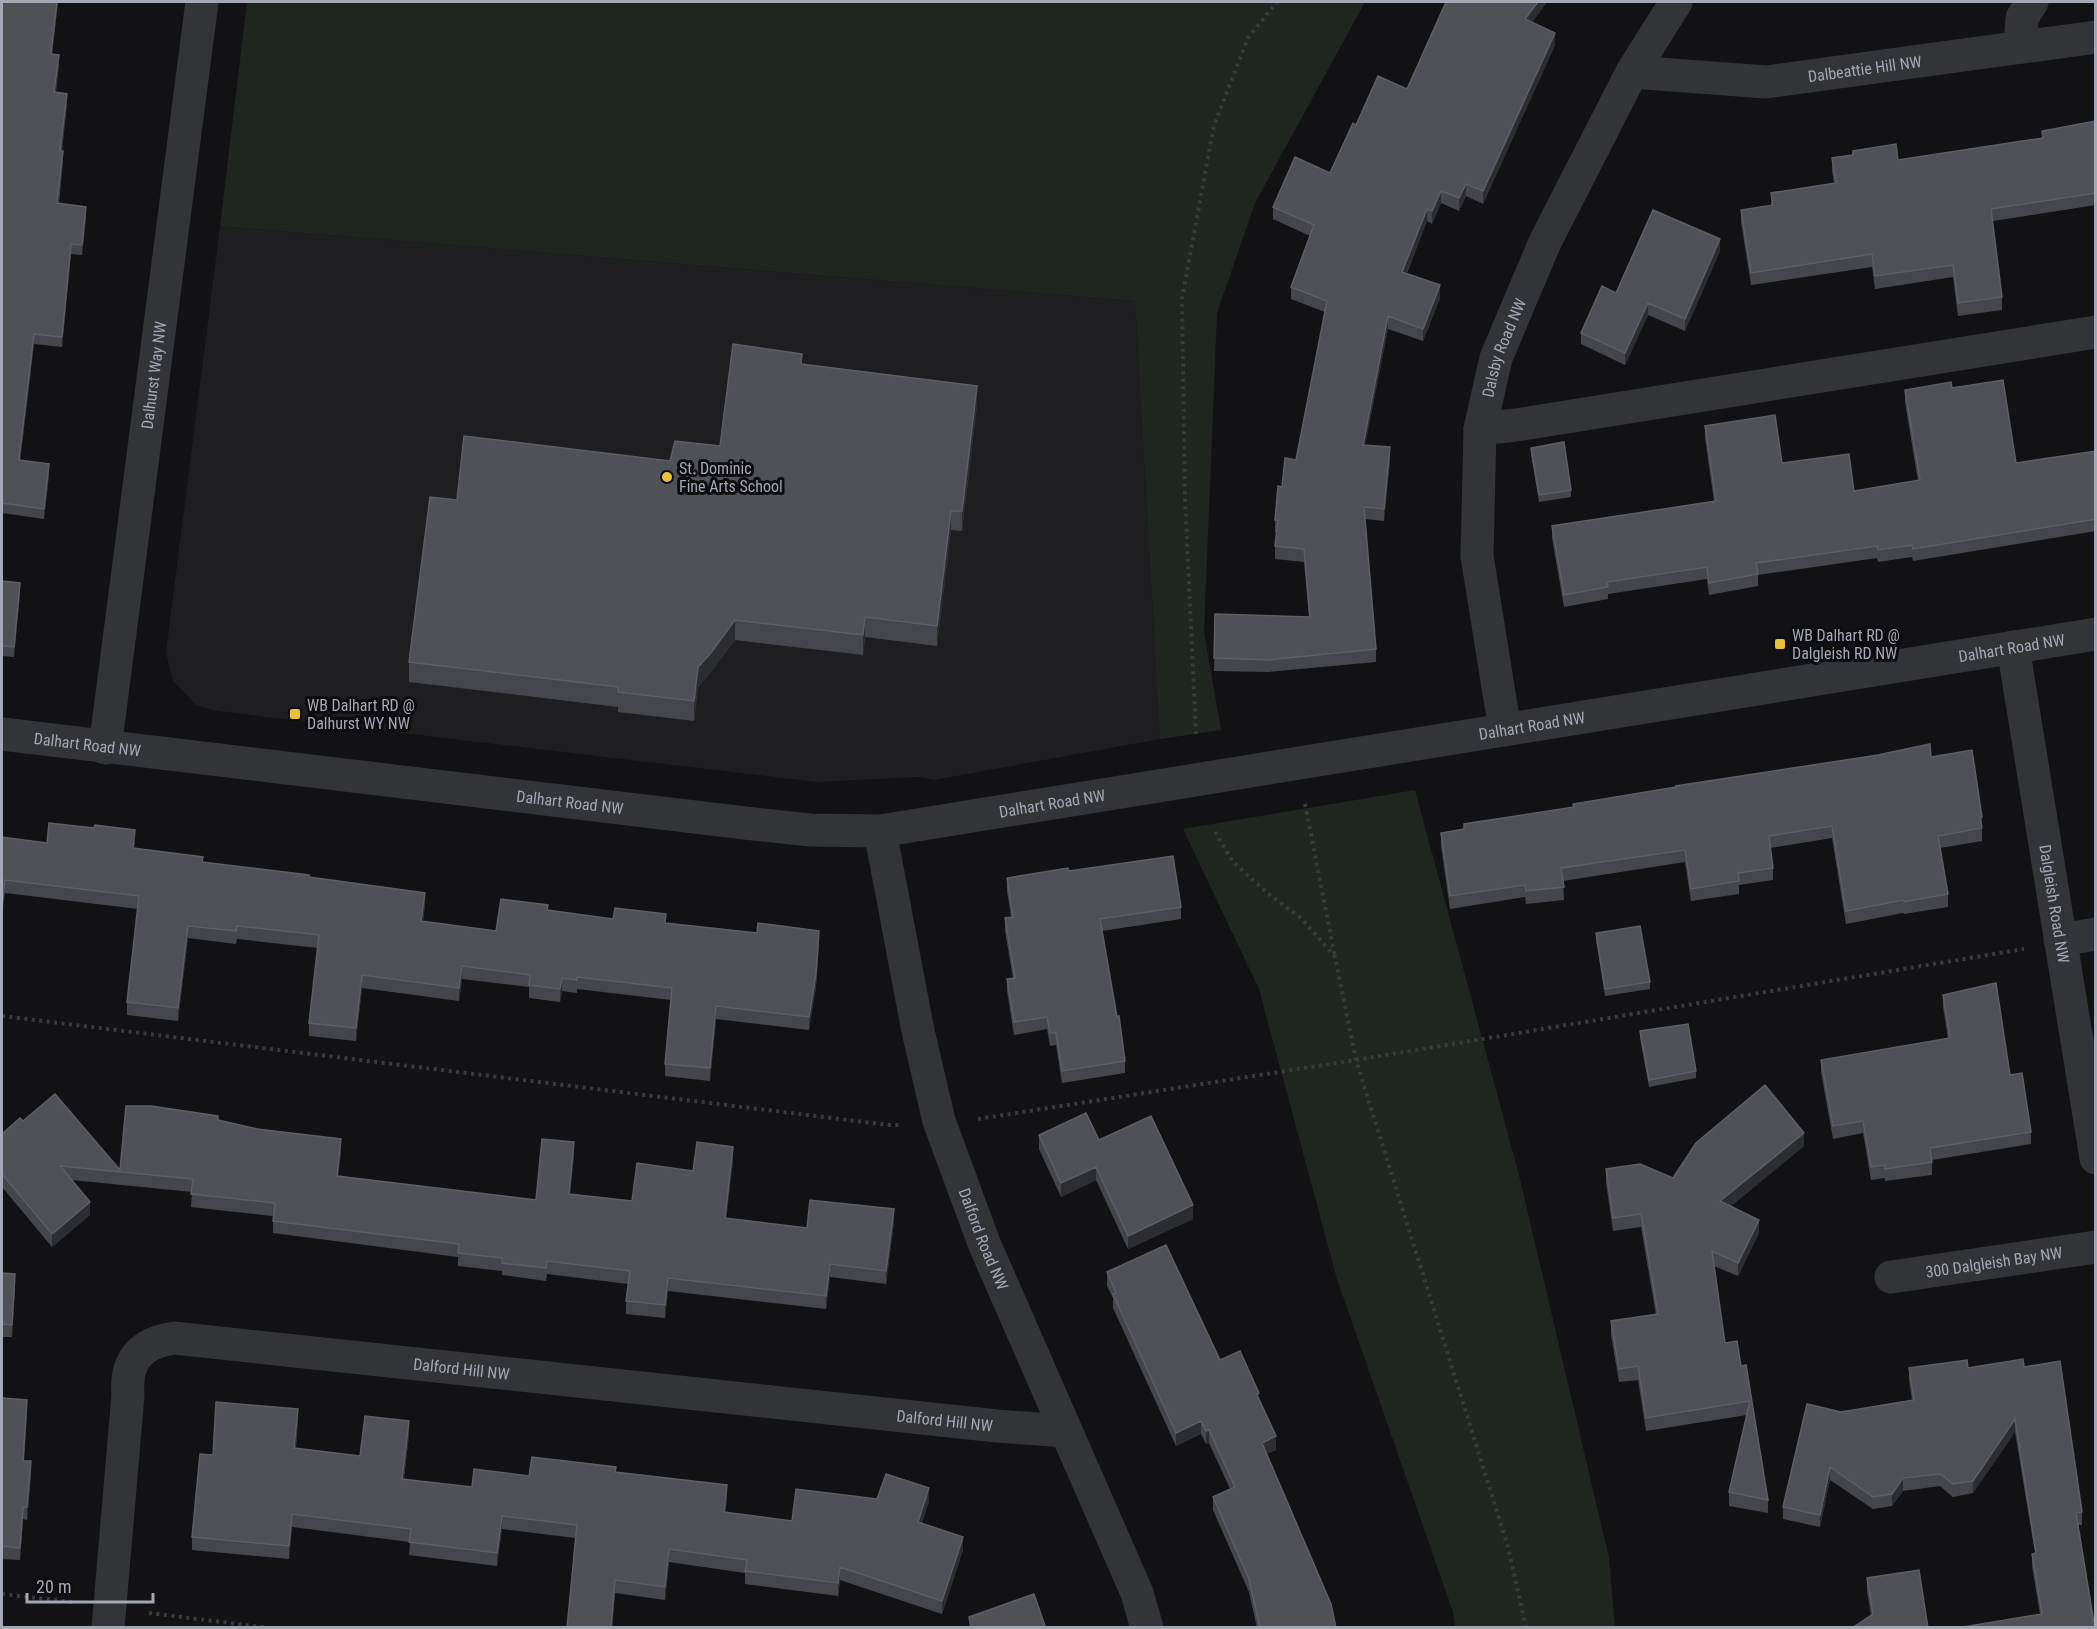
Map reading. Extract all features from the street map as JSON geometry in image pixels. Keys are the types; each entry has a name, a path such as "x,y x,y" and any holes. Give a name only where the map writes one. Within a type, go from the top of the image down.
{"street":[{"name":"Dalhurst Way NW","path":"105,748 202,2"},
{"name":"Dalsby Road NW","path":"1505,730 1477,556 1480,429 1496,358 1545,242 1632,72 1676,2"},
{"path":"2020,47 2022,18 2032,2"},
{"name":"Dalbeattie Hill NW","path":"1632,72 1766,82 2096,37"},
{"path":"1480,429 2096,332"},
{"name":"Dalhart Road NW","path":"2,734 788,828 880,831 2096,634"},
{"name":"Dalgleish Road NW","path":"2013,647 2096,1158"},
{"name":"Dalford Road NW","path":"880,831 918,1031 939,1120 984,1243 1137,1593 1148,1628"},
{"path":"2060,940 2096,934"},
{"name":"300 Dalgleish Bay NW","path":"1891,1277 2096,1247"},
{"name":"Dalford Hill NW","path":"108,1628 129,1369 135,1357 144,1348 158,1340 174,1338 1065,1431"}],"path":[{"path":"1196,734 1185,498 1182,299 1214,125 1248,38 1277,2"},
{"path":"1305,804 1356,1060 1508,1547 1526,1628"},
{"path":"1215,832 1233,862 1271,896 1301,918 1335,957"},
{"path":"2,1016 889,1125 939,1120 976,1120 1356,1060 2030,948 2060,940"},
{"path":"2,1594 75,1602"},
{"path":"142,1612 270,1628"}],"shaded area":[{"path":"247,2 1365,2 1255,203 1217,313 1204,632 1221,730 1160,739 1135,301 220,226"},
{"name":"St. Dominic Fine Arts School","path":"220,226 1135,301 1160,739 934,780 918,777 816,782 217,711 196,705 173,681 166,653"},
{"path":"1415,790 1519,1175 1609,1558 1615,1627 1455,1627 1453,1612 1337,1279 1259,989 1183,829"}],"building":[{"path":"2,2 57,2 51,54 59,55 54,92 67,94 57,203 86,207 82,245 71,244 62,337 34,334 19,460 49,464 44,509 2,503"},
{"path":"1446,2 1538,2 1525,19 1555,33 1483,191 1466,184 1459,198 1441,191 1432,211 1427,209 1402,272 1440,285 1423,329 1388,316 1363,445 1390,447 1384,509 1364,507 1376,649 1268,660 1214,658 1215,614 1310,617 1304,549 1275,546 1278,520 1275,520 1278,486 1282,487 1285,458 1296,460 1327,301 1291,287 1314,225 1273,207 1295,157 1330,173 1353,123 1356,125 1378,76 1407,89"},
{"path":"2096,121 2096,193 1991,209 2002,297 1958,303 1953,265 1875,276 1872,254 1751,273 1741,210 1773,205 1771,193 1836,183 1832,158 1853,155 1853,151 1896,144 1898,160 2043,138 2042,131"},
{"path":"1653,210 1720,239 1685,319 1648,303 1625,353 1581,333 1602,286 1616,293"},
{"path":"733,344 802,354 801,364 977,386 962,511 951,511 937,626 865,617 863,635 735,620 698,667 694,701 618,692 618,687 409,662 430,497 457,500 464,436 670,461 675,441 720,446"},
{"path":"2003,380 2016,463 2096,451 2096,519 1913,549 1912,545 1878,550 1877,546 1756,563 1758,574 1709,583 1707,567 1607,582 1608,587 1564,595 1552,526 1716,501 1705,426 1775,415 1782,463 1849,454 1854,491 1920,480 1905,390 1951,382 1952,388"},
{"path":"1564,442 1571,490 1539,495 1531,448"},
{"path":"2,581 20,583 14,647 2,646"},
{"path":"1930,744 1931,757 1972,750 1982,817 1980,817 1982,828 1938,836 1948,894 1846,911 1832,826 1769,836 1773,868 1738,873 1739,881 1691,889 1685,850 1561,868 1564,887 1526,891 1525,885 1450,896 1441,833 1464,829 1464,824 1574,807 1573,804 1676,786 1878,755"},
{"path":"49,823 135,830 133,848 203,857 202,862 309,875 309,877 425,893 421,921 496,931 501,899 548,905 547,910 613,919 615,908 666,914 665,923 757,933 758,923 819,931 816,974 809,1017 716,1006 710,1068 665,1064 672,988 577,977 577,980 562,978 560,989 529,985 530,975 462,966 459,988 362,975 356,1028 309,1023 319,935 237,926 236,931 188,926 178,1008 127,1002 139,896 5,880 2,907 2,837 47,843"},
{"path":"1173,856 1181,907 1100,919 1117,1017 1119,1016 1125,1061 1062,1071 1056,1033 1050,1033 1047,1017 1014,1022 1007,979 1015,978 1005,918 1013,917 1007,878 1068,868 1069,871"},
{"path":"1640,926 1650,982 1605,989 1596,933"},
{"path":"1996,983 2010,1075 2022,1073 2031,1132 1930,1148 1932,1162 1885,1169 1885,1165 1871,1167 1863,1121 1833,1126 1821,1060 1950,1038 1943,995"},
{"path":"1688,1024 1696,1071 1649,1080 1640,1031"},
{"path":"1765,1085 1804,1133 1720,1201 1759,1220 1738,1263 1712,1251 1725,1343 1737,1341 1741,1366 1746,1365 1768,1500 1729,1492 1750,1401 1646,1418 1638,1366 1619,1369 1611,1321 1658,1314 1641,1214 1613,1218 1606,1169 1640,1164 1673,1178 1696,1143"},
{"path":"55,1094 120,1170 126,1106 151,1106 218,1116 218,1120 257,1129 341,1139 337,1176 536,1200 542,1139 574,1142 569,1194 632,1201 637,1163 693,1171 697,1142 733,1147 725,1218 807,1228 810,1200 894,1209 886,1271 830,1264 826,1296 668,1278 665,1305 626,1301 630,1271 547,1261 546,1268 502,1263 502,1258 458,1253 459,1244 273,1221 275,1203 191,1194 193,1179 60,1166 90,1202 52,1234 2,1174 2,1134 20,1118 23,1121"},
{"path":"1086,1113 1099,1140 1151,1116 1193,1205 1128,1236 1096,1167 1061,1183 1039,1135"},
{"path":"1166,1245 1220,1360 1240,1351 1259,1393 1257,1395 1276,1436 1262,1443 1331,1604 1336,1628 1260,1628 1249,1579 1213,1497 1235,1487 1209,1430 1206,1431 1201,1421 1176,1433 1113,1294 1116,1293 1107,1272"},
{"path":"2,1273 15,1274 12,1325 2,1324"},
{"path":"2023,1359 2024,1367 2060,1361 2082,1512 2076,1513 2096,1628 1957,1628 2042,1614 2032,1554 2036,1553 2015,1419 1973,1481 1953,1484 1940,1474 1903,1478 1892,1494 1873,1497 1830,1467 1820,1515 1783,1507 1807,1404 1841,1412 1914,1400 1909,1368 1967,1360 1968,1368"},
{"path":"2,1398 27,1400 23,1461 31,1461 27,1507 23,1507 20,1548 2,1546"},
{"path":"216,1402 298,1409 294,1448 360,1456 365,1416 409,1421 402,1479 472,1487 474,1469 529,1476 532,1457 616,1467 615,1472 727,1485 724,1512 792,1521 796,1489 877,1499 886,1474 929,1488 918,1522 963,1537 942,1601 840,1567 838,1583 745,1571 747,1560 669,1549 665,1587 615,1580 611,1628 567,1628 577,1525 502,1516 497,1553 409,1542 411,1529 292,1514 289,1546 192,1537 200,1454 213,1455"},
{"path":"1919,1570 1928,1628 1852,1628 1873,1614 1867,1578"},
{"path":"1034,1594 1045,1626 1043,1628 971,1628 969,1617"}],"place":[{"name":"St. Dominic Fine Arts School","path":"667,477"},
{"name":"WB Dalhart RD @ Dalgleish RD NW","path":"1780,644"},
{"name":"WB Dalhart RD @ Dalhurst WY NW","path":"295,714"}]}
